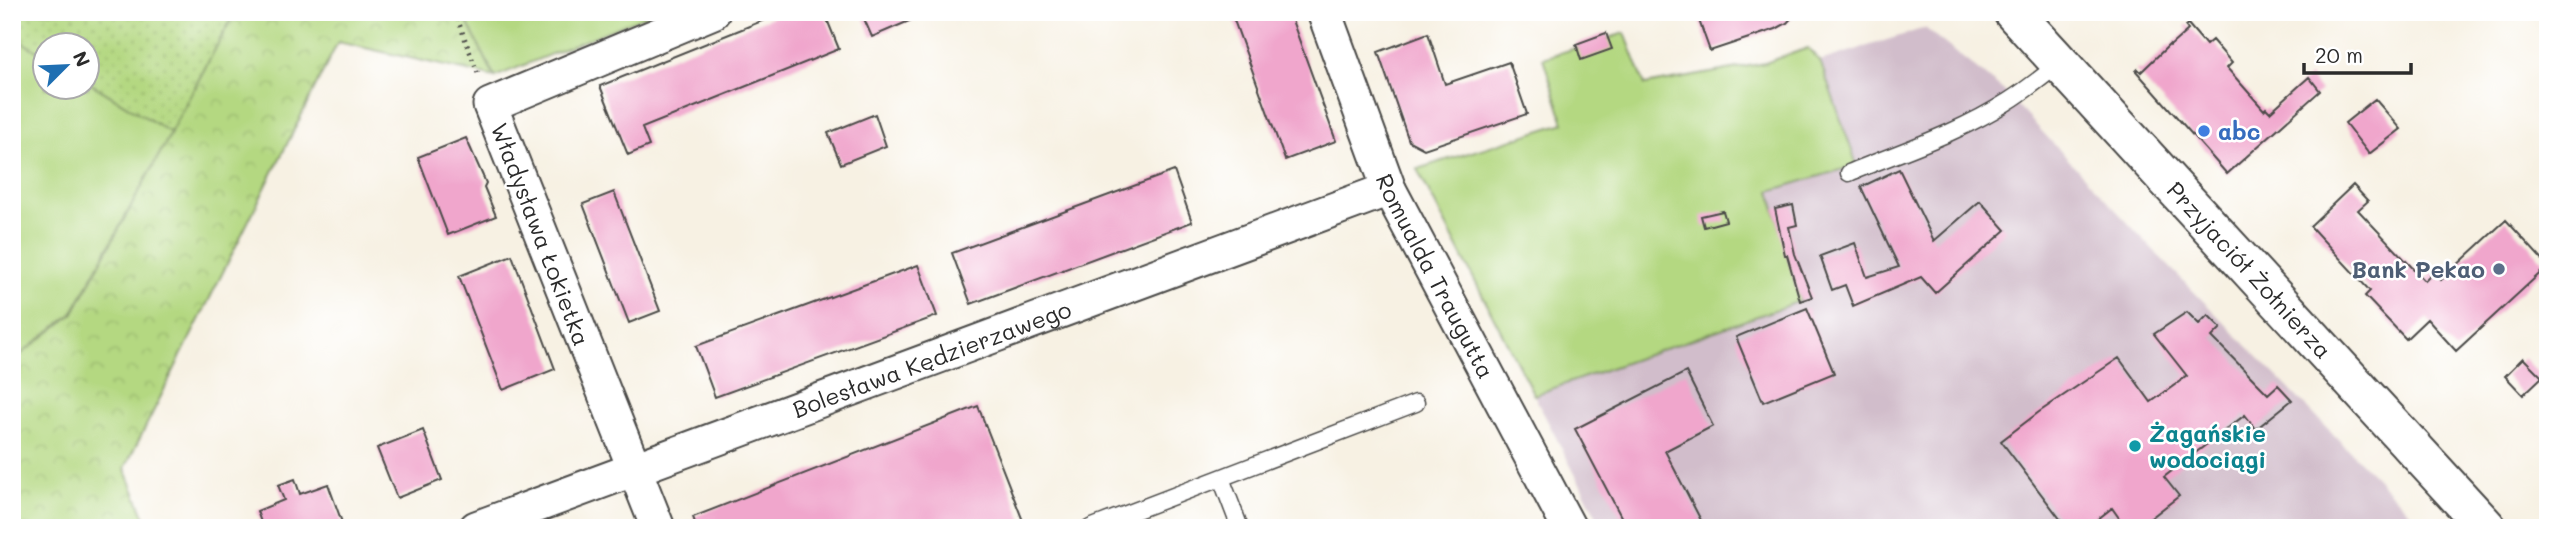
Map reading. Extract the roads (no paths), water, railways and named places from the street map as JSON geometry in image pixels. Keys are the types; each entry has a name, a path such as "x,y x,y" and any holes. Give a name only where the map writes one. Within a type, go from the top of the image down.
{"main road":[{"name":"Przyjaciół Żołnierza","path":"2013,12 2487,528"}],"street":[{"name":"Władysława Łokietka","path":"658,528 490,105 713,12"},
{"name":"Romualda Traugutta","path":"1324,12 1389,189 1569,528"},
{"name":"Bolesława Kędzierzawego","path":"476,528 1389,189"}],"lane":[{"path":"1849,173 1955,130 1989,113 2007,103 2059,64"},
{"path":"1090,528 1416,403"},
{"path":"1221,478 1240,528"}],"place":[{"name":"abc","path":"2204,131"},
{"name":"Bank Pekao","path":"2499,269"},
{"name":"Żagańskie wodociągi","path":"2135,446"}]}
